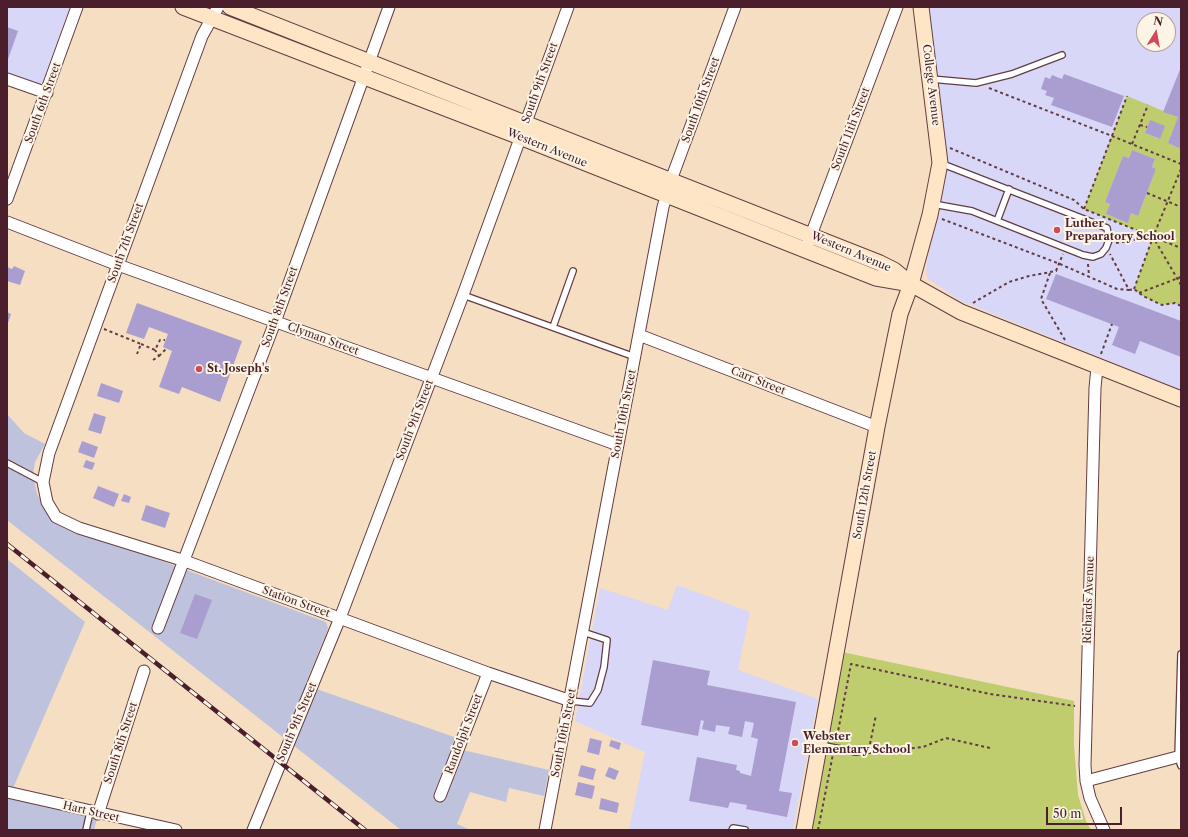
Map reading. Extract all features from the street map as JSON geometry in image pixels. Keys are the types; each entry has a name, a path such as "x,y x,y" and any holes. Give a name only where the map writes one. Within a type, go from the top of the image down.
{"street":[{"name":"South 6th Street","path":"7,200 77,7"},
{"name":"Western Avenue","path":"183,7 214,12 363,77 520,137 876,278 888,282 911,284"},
{"name":"Western Avenue","path":"230,7 880,263 894,270 911,284 960,312 1181,399"},
{"name":"South 8th Street","path":"158,628 185,561 275,322 389,7"},
{"name":"South 9th Street","path":"254,830 340,618 462,295 568,7"},
{"name":"South 10th Street","path":"545,830 666,196 735,7"},
{"name":"South 11th Street","path":"806,251 897,7"},
{"name":"College Avenue","path":"921,7 940,163"},
{"name":"South 7th Street","path":"43,482 49,453 97,326 202,36 214,12"},
{"path":"7,79 47,93"},
{"name":"South 12th Street","path":"804,830 877,427 900,314 911,284 931,209 940,163"},
{"name":"Clyman Street","path":"7,222 118,266 618,445"},
{"name":"Carr Street","path":"639,334 877,427"},
{"name":"Richards Avenue","path":"1097,367 1094,412 1085,765 1086,781 1096,812 1104,830"},
{"name":"Station Street","path":"43,482 47,502 56,516 79,528 185,561 488,673 570,701"},
{"name":"South 8th Street","path":"94,813 144,672"},
{"name":"Randolph Street","path":"440,796 488,673"},
{"path":"1086,781 1180,760"},
{"name":"Hart Street","path":"7,792 94,813 176,830"}],"lane":[{"path":"930,79 976,83 1012,74 1062,55"},
{"path":"931,209 972,211 1065,248 1093,257 1101,254 1106,248 1108,240 1107,228 940,163"},
{"path":"997,221 1009,189"},
{"path":"553,326 573,271"},
{"path":"462,295 553,326 635,357"},
{"path":"7,463 43,482"},
{"path":"570,701 590,703 598,690 604,667 607,640 583,632"},
{"path":"1180,760 1181,654"},
{"path":"819,745 856,752 869,750"},
{"path":"86,830 94,813"},
{"path":"732,830 733,828 745,830"}],"path":[{"path":"976,83 1181,164"},
{"path":"1084,209 1127,96"},
{"path":"1132,144 1148,105"},
{"path":"1140,125 1147,127"},
{"path":"938,144 1074,200 1084,209 1181,248"},
{"path":"1134,289 1153,237 1181,169"},
{"path":"1147,193 1181,207"},
{"path":"931,209 1060,264 1116,290 1134,289 1162,305 1175,303 1181,306"},
{"path":"1114,243 1153,237"},
{"path":"1153,237 1180,277 1181,285"},
{"path":"960,312 980,297 1009,282 1029,276 1056,271 1065,248"},
{"path":"1106,248 1129,290"},
{"path":"1050,273 1041,299 1076,358"},
{"path":"1139,293 1180,277"},
{"path":"1097,367 1112,324"},
{"path":"97,326 156,350 159,356"},
{"path":"156,350 160,340 165,340"},
{"path":"137,354 141,344"},
{"path":"153,360 166,349"},
{"path":"818,830 851,664 990,694 1075,706"},
{"path":"876,715 869,750 875,752 923,747 946,738 990,748"}],"shaded area":[{"path":"7,7 70,7 41,87 7,75"},
{"name":"Luther Preparatory School","path":"926,7 1181,7 1181,390 959,300 927,278 926,267 941,194 946,152"},
{"path":"7,414 24,433 45,444 35,462 33,475 37,494 43,504 98,539 146,555 326,622 328,628 326,634 305,685 457,738 454,748 549,770 544,796 509,788 506,802 470,792 457,824 471,830 401,830 7,520"},
{"path":"7,559 85,622 14,786 11,799 97,818 94,830 7,830"},
{"path":"677,585 750,612 738,670 818,699 793,830 629,830 645,752 575,721 600,588 668,610"}],"green space":[{"path":"1127,96 1178,117 1168,143 1181,149 1181,306 1175,303 1162,305 1143,296 1134,289 1153,237 1084,209","holes":["1150,121 1164,126 1159,139 1145,133","1132,150 1155,159 1152,167 1156,169 1138,216 1131,213 1128,223 1106,214 1110,204 1105,202 1123,156 1129,158"]},
{"path":"842,652 1074,701 1074,745 1078,795 1086,821 1091,830 811,830"}],"building":[{"path":"7,27 18,31 7,62"},
{"path":"1181,67 1181,149 1168,143 1178,117 1163,112"},
{"path":"1064,74 1124,96 1112,127 1051,105 1054,98 1045,95 1047,91 1041,89 1045,77 1050,79 1052,75 1062,79"},
{"path":"1150,120 1165,126 1160,139 1145,133"},
{"path":"1132,150 1155,159 1152,167 1156,169 1138,216 1131,213 1128,223 1106,214 1110,204 1105,202 1123,156 1129,158"},
{"path":"14,266 25,271 20,285 7,281 7,267 12,269"},
{"path":"1056,274 1181,321 1181,357 1140,341 1135,354 1112,345 1119,327 1046,299"},
{"name":"St. Joseph's","path":"137,303 242,341 220,402 182,387 179,394 159,387 172,351 163,347 168,334 149,327 144,339 126,333"},
{"path":"7,312 11,314 7,326"},
{"path":"101,383 123,391 119,403 97,396"},
{"path":"94,413 106,417 101,434 88,430"},
{"path":"82,441 98,447 94,458 78,452"},
{"path":"86,460 95,463 92,470 83,467"},
{"path":"98,486 119,494 114,507 93,498"},
{"path":"124,494 131,497 129,503 121,501"},
{"path":"146,505 170,513 165,528 141,520"},
{"path":"195,594 212,600 197,639 180,633"},
{"path":"653,660 710,671 707,685 796,702 779,791 792,793 787,817 746,809 747,805 730,802 728,808 689,801 697,757 737,765 736,770 740,771 740,773 751,776 758,739 751,737 754,723 745,721 742,737 728,734 730,727 716,725 715,732 702,729 704,721 701,720 698,736 641,725"},
{"path":"590,738 602,741 599,755 587,752"},
{"path":"611,740 621,743 619,750 609,746"},
{"path":"581,765 596,769 593,780 578,776"},
{"path":"609,767 619,771 615,780 605,776"},
{"path":"578,782 595,786 592,799 575,795"},
{"path":"601,798 619,803 617,813 599,809"}],"railway":[{"path":"7,544 365,830"}],"place":[{"name":"Luther Preparatory School","path":"1057,230"},
{"name":"St. Joseph's","path":"199,369"},
{"name":"Webster Elementary School","path":"795,743"}]}
